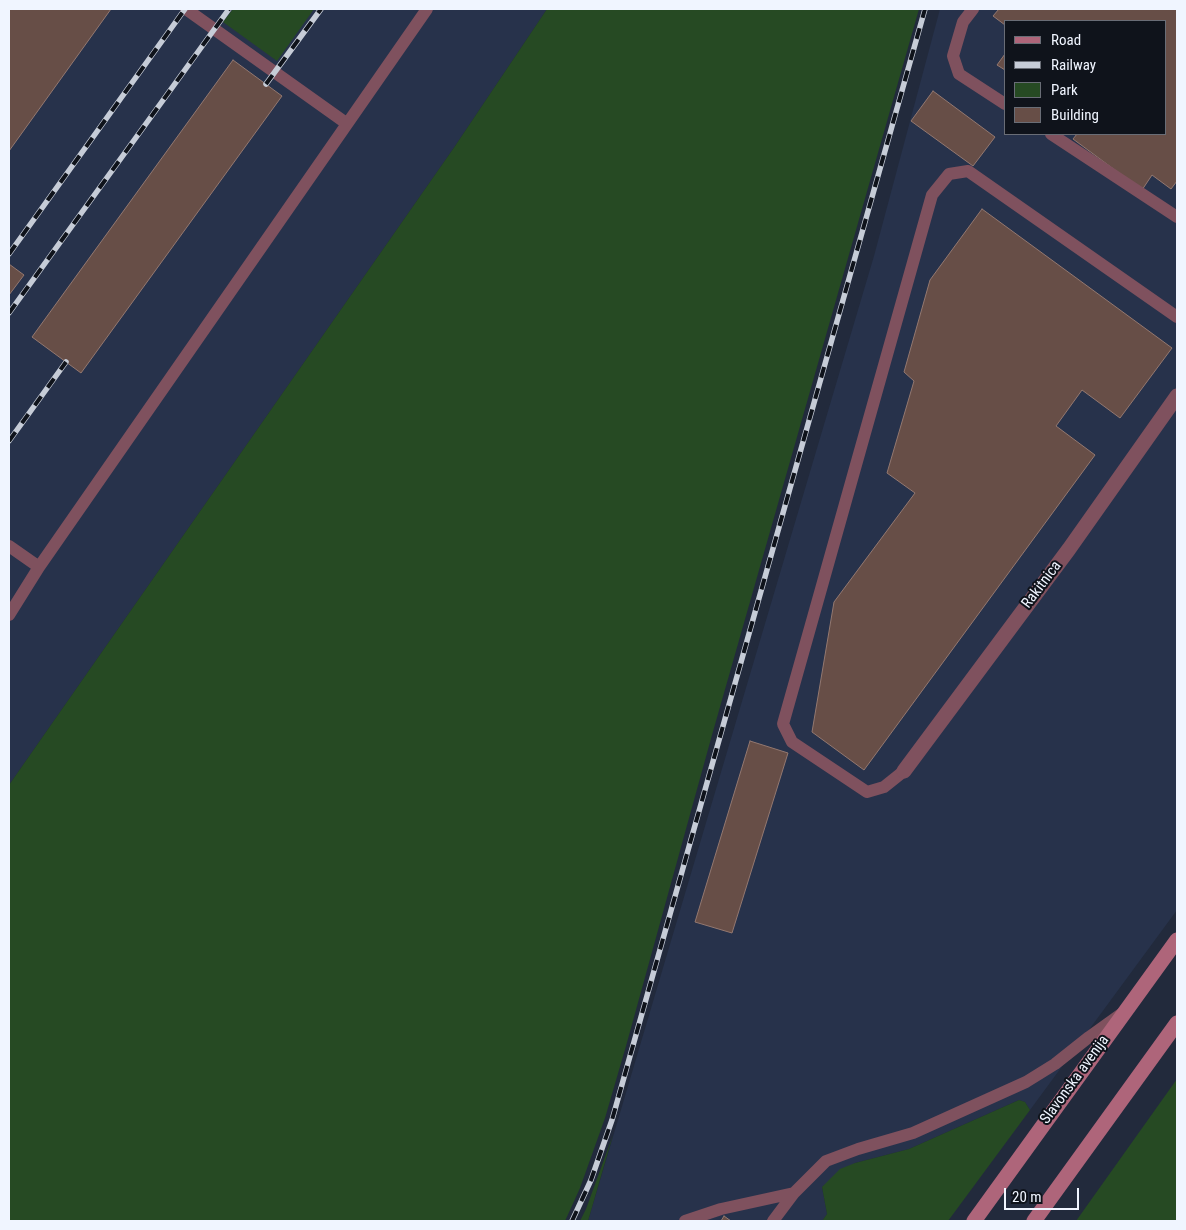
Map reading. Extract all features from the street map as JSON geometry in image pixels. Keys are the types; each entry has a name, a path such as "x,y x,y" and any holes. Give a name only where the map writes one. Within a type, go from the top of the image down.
{"main road":[{"name":"Slavonska avenija","path":"974,1221 1177,940"},
{"path":"1034,1221 1175,1027"}],"street":[{"name":"Rakitnica","path":"904,771 1069,549 1177,396"}],"lane":[{"path":"186,9 346,123"},
{"path":"9,615 39,567 426,9"},
{"path":"973,9 963,22 953,56 959,74 1004,103"},
{"path":"1052,135 1176,212"},
{"path":"904,771 884,787 867,792 792,742 783,724 932,195 949,174 968,171 1177,316"},
{"path":"9,546 39,567"},
{"path":"773,1221 794,1193 826,1161 858,1149 913,1133 1026,1082 1055,1064 1125,1011"},
{"path":"685,1221 721,1210 794,1193"}],"shaded area":[{"path":"9,9 547,9 453,149 9,785"},
{"path":"940,9 1177,9 1177,910 1030,1110 1025,1102 1019,1100 909,1149 855,1163 822,1187 827,1214 822,1221 588,1221 874,256"}],"green space":[{"path":"233,9 314,9 277,61 223,22"},
{"path":"547,9 919,9 712,735 626,1046 605,1118 580,1188 565,1221 9,1221 9,785 453,149"},
{"path":"1177,1079 1177,1221 1076,1221"},
{"path":"1019,1100 1025,1102 1030,1110 948,1221 822,1221 827,1214 822,1187 840,1169 855,1163 909,1149"},
{"path":"613,1135 588,1221 580,1221 586,1209"}],"building":[{"path":"9,9 111,9 9,151"},
{"path":"999,9 1177,9 1177,181 1171,189 1152,175 1142,190 1073,139 1076,135 1166,135 1166,20 1004,20 1004,24 993,16"},
{"path":"1004,55 1004,69 997,65"},
{"path":"233,60 282,96 81,373 32,337"},
{"path":"933,91 995,137 973,166 911,121"},
{"path":"982,209 1172,348 1120,418 1082,390 1056,426 1095,455 864,770 812,732 834,602 915,493 887,473 914,381 904,372 930,280"},
{"path":"9,264 24,275 9,295"},
{"path":"750,741 788,753 732,933 695,922"},
{"path":"724,1216 731,1221 721,1221"}],"railway":[{"path":"9,254 185,9"},
{"path":"9,313 229,9"},
{"path":"266,84 321,9"},
{"path":"572,1221 591,1180 612,1120 925,9"},
{"path":"9,441 66,362"}]}
